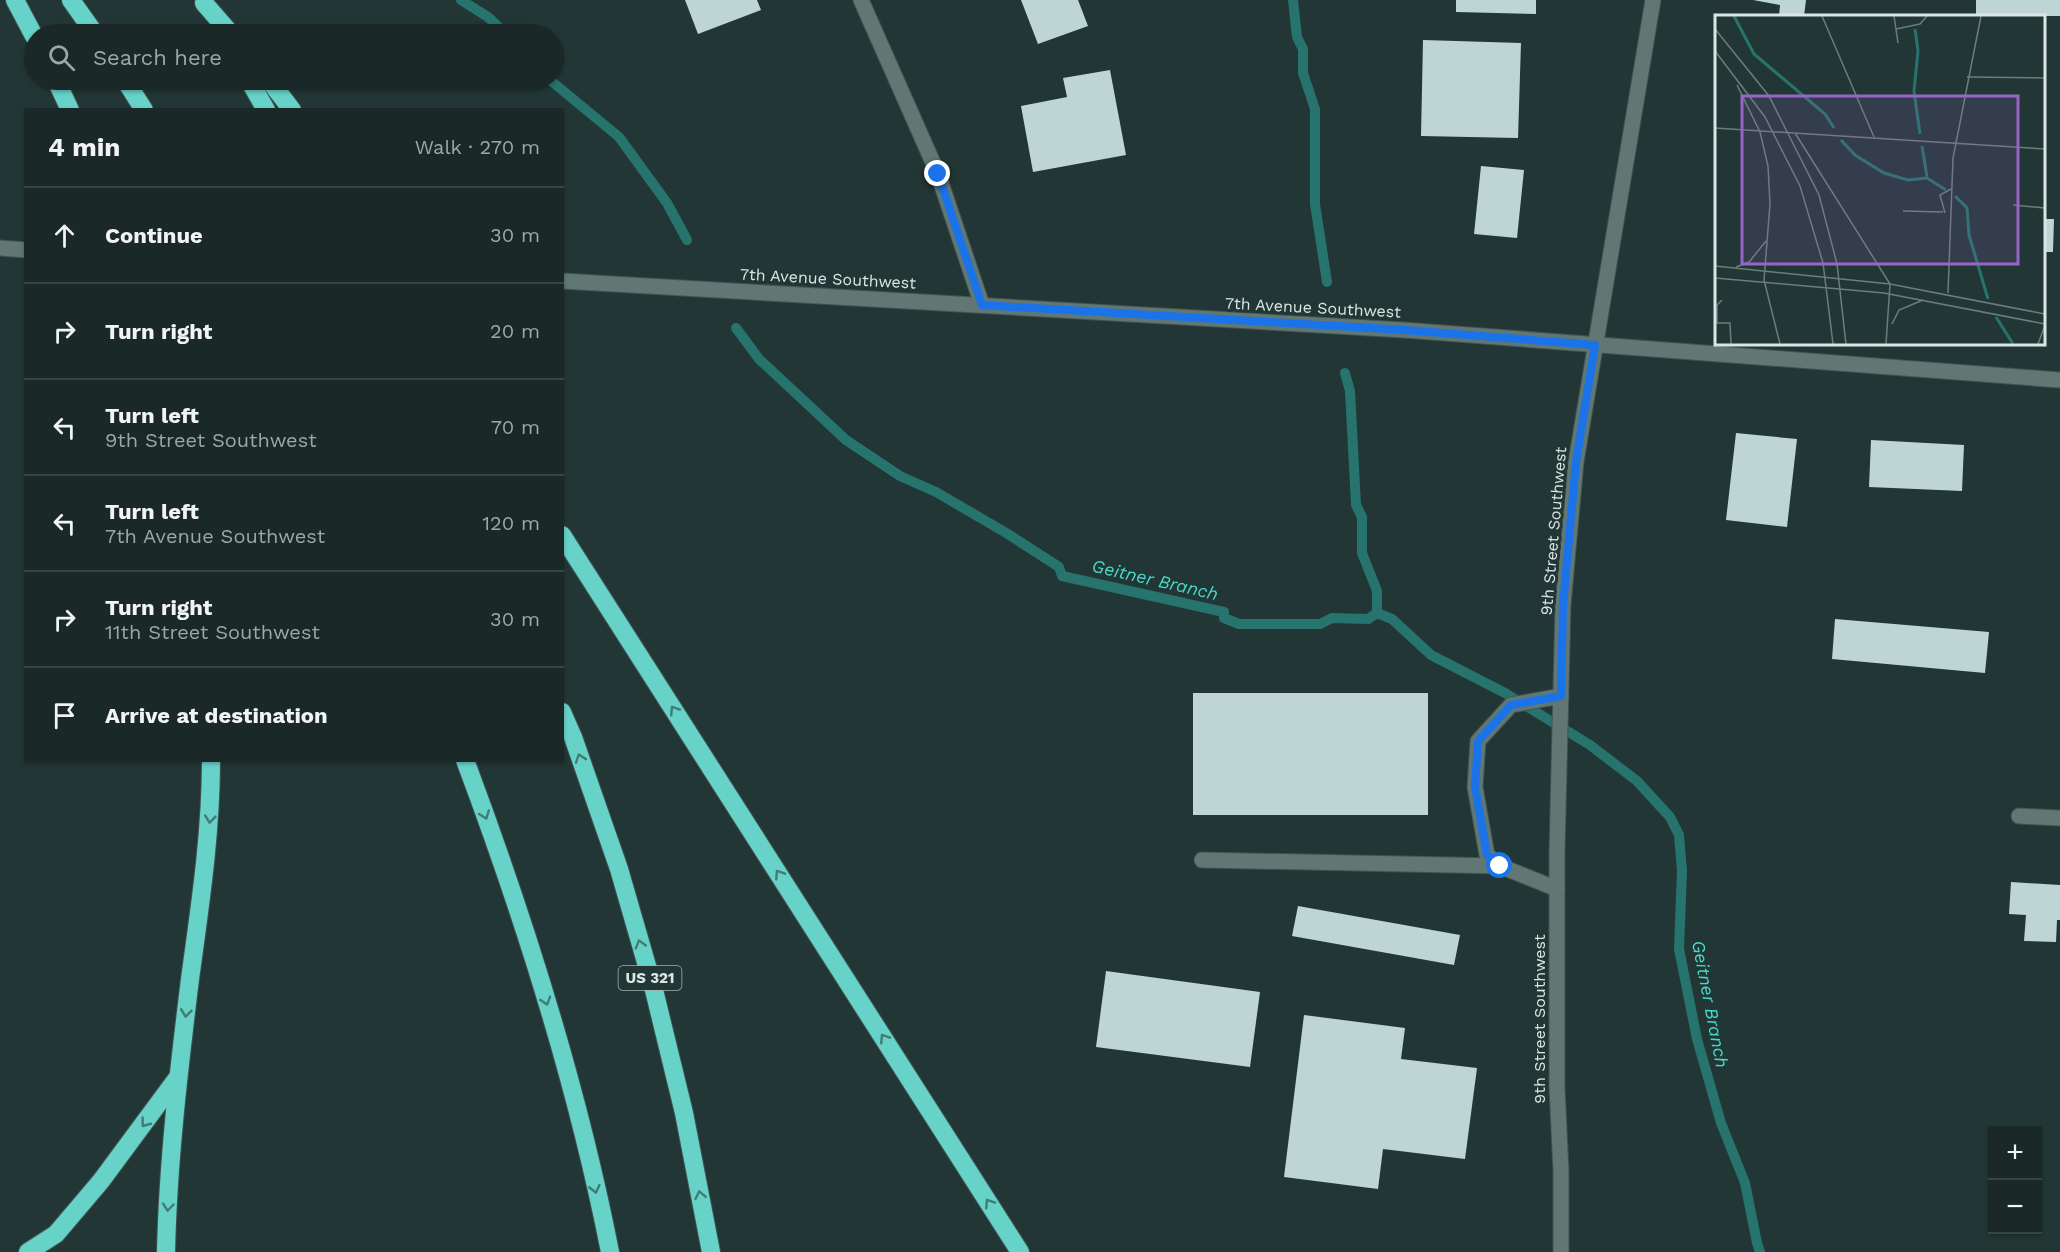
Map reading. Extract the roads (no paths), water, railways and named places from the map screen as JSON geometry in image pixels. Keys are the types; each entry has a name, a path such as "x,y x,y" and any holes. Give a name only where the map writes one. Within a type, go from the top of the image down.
{"highway":[{"path":"15,0 28,24"},
{"path":"71,0 88,24"},
{"path":"203,2 217,24"},
{"path":"203,2 222,24"},
{"path":"61,90 69,108"},
{"path":"131,90 143,108"},
{"path":"255,90 265,108"},
{"path":"276,90 290,108"},
{"path":"564,538 1020,1252"},
{"name":"US 321","path":"564,717 619,869 654,990 684,1113 711,1252"},
{"path":"166,1252 180,1076 211,804 212,762"},
{"path":"466,762 536,966 569,1077 610,1252"},
{"path":"28,1252 56,1234 101,1182 180,1076"}],"street":[{"path":"861,0 938,174 982,305"},
{"name":"9th Street Southwest","path":"1561,1252 1561,1172 1557,1087 1557,889 1563,605 1576,462 1653,0"},
{"path":"0,248 24,250"},
{"name":"7th Avenue Southwest","path":"564,281 1393,329 2060,380"},
{"path":"1557,889 1500,866 1487,855 1475,787 1478,741 1511,705 1561,696"},
{"path":"2019,816 2060,818"},
{"path":"1202,860 1500,866"}],"waterway":[{"name":"Geitner Branch","path":"461,0 495,24"},
{"path":"1293,0 1297,37 1303,49 1303,73 1315,109 1315,204 1327,282"},
{"name":"Geitner Branch","path":"562,90 619,137 667,203 687,240"},
{"name":"Geitner Branch","path":"736,328 759,359 846,440 900,476 936,492 1008,534 1059,567 1062,576 1224,612 1224,618 1239,624 1320,624 1332,618 1368,619 1377,613"},
{"path":"1345,373 1350,391 1356,505 1362,517 1362,553 1377,591 1377,613"},
{"name":"Geitner Branch","path":"1377,613 1392,619 1431,655 1505,693 1590,745 1637,781 1670,817 1679,835 1682,871 1679,949 1697,1039 1721,1123 1745,1183 1760,1252"}]}
